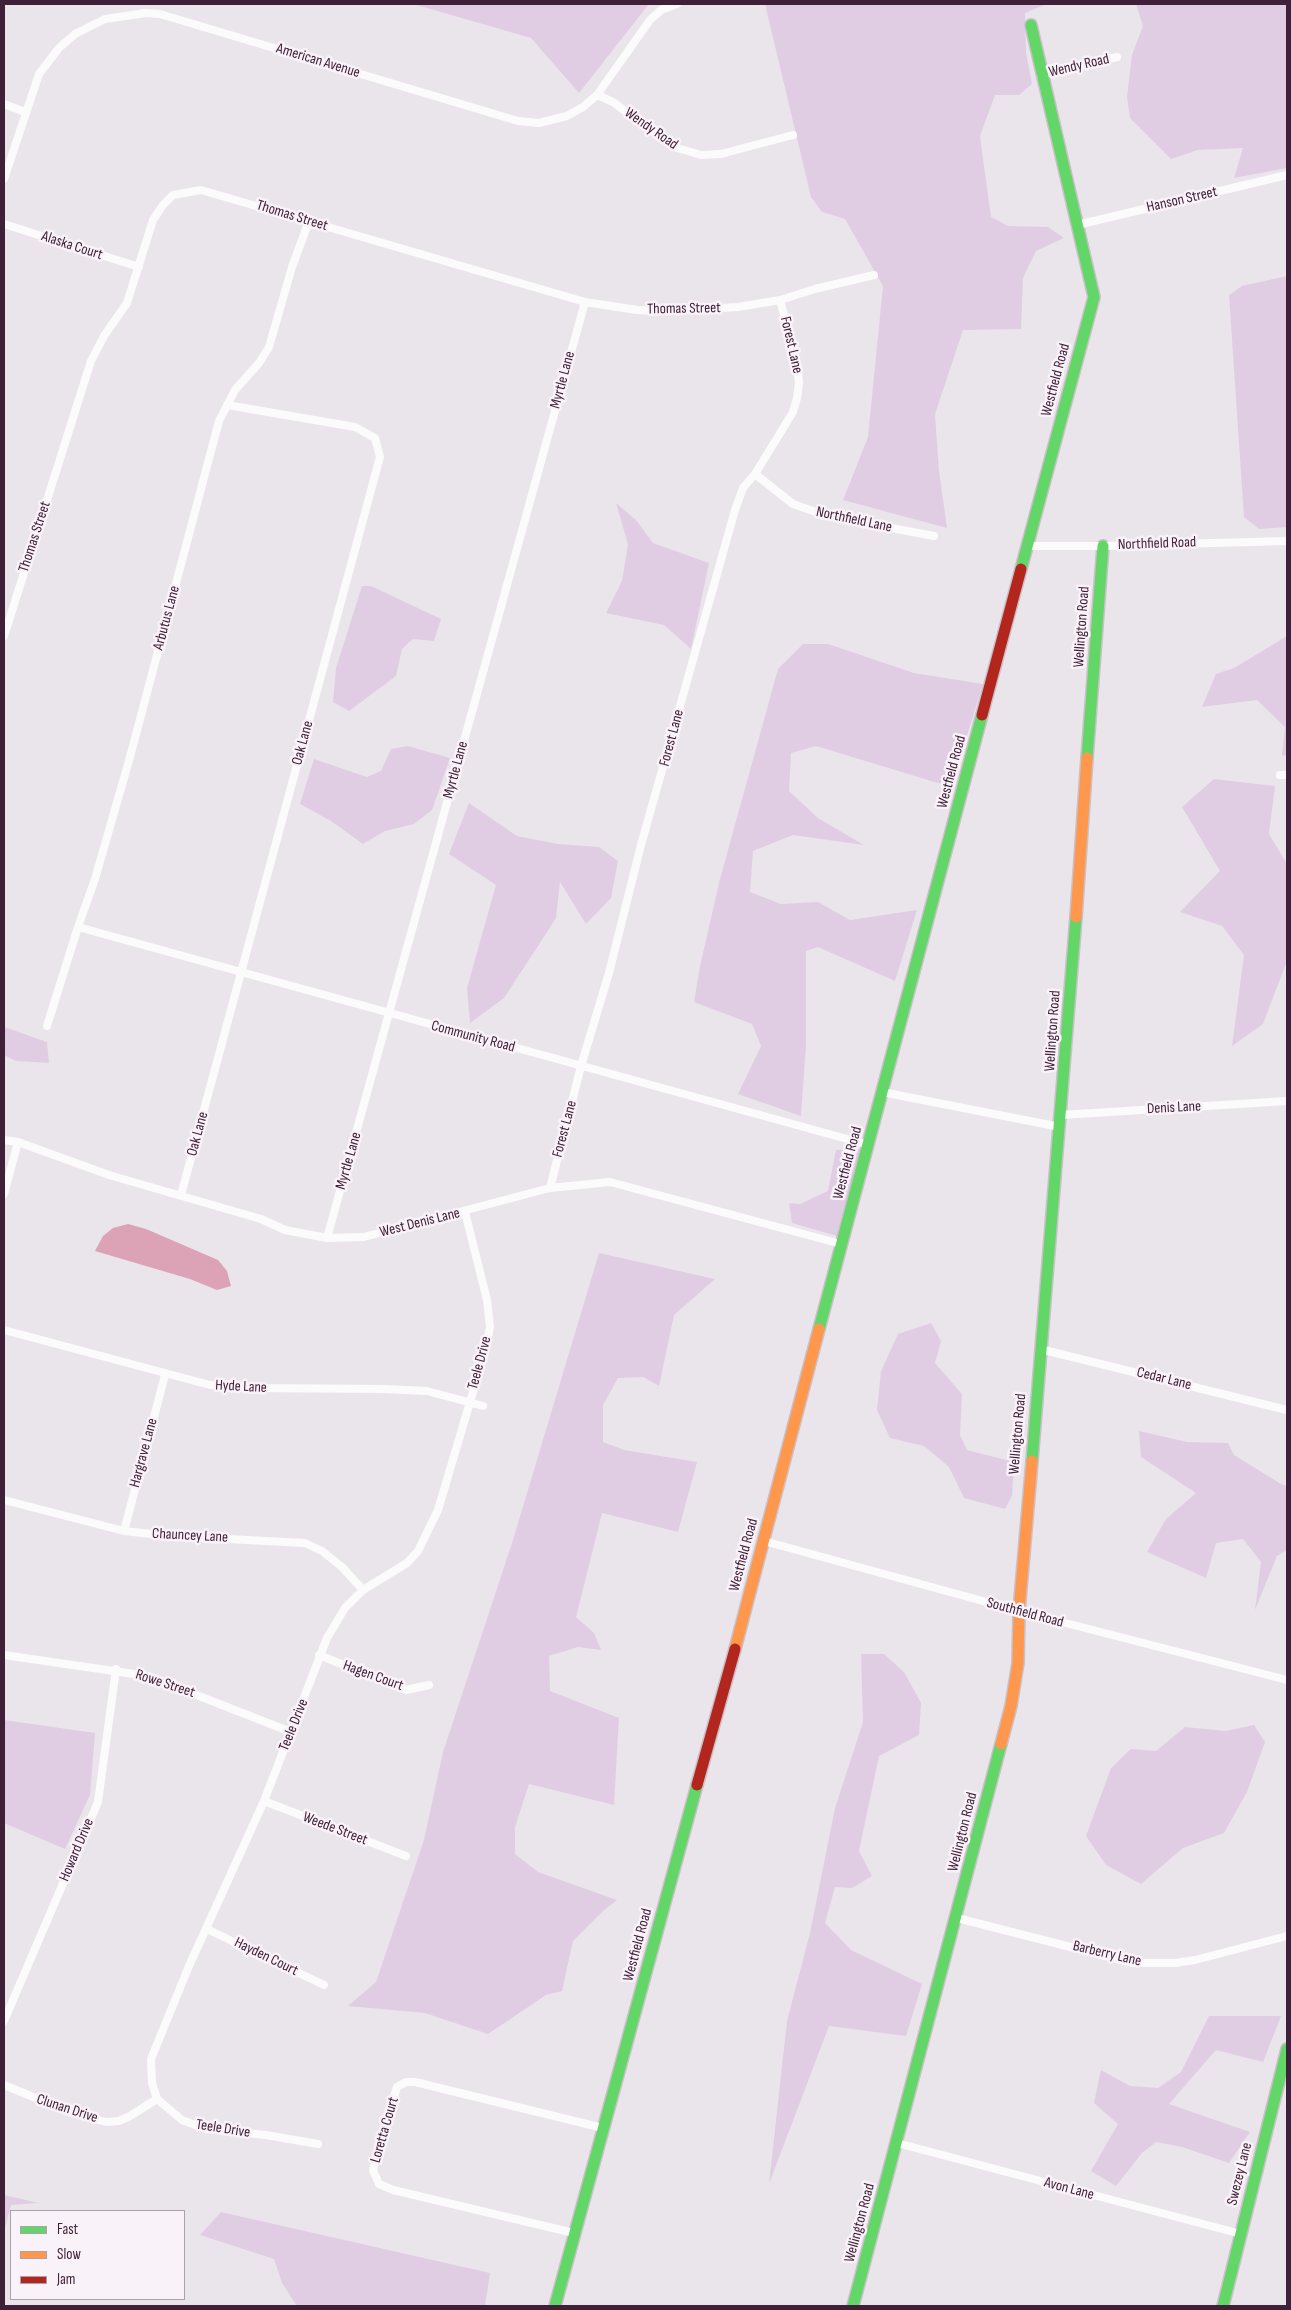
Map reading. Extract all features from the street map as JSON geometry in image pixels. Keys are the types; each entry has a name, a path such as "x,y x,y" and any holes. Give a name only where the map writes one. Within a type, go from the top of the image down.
{"street":[{"name":"American Avenue","path":"4,179 39,74 59,48 75,34 105,19 146,13 178,18 518,122 539,123 555,120 583,107 597,95 650,20 661,10 677,4"},
{"name":"Westfield Road","path":"555,2306 764,1541 840,1244 1094,297 1041,75 1031,25"},
{"name":"Wendy Road","path":"1041,75 1117,57"},
{"name":"Wendy Road","path":"597,95 613,102 674,147 702,155 721,154 793,135"},
{"path":"4,104 25,112"},
{"name":"Hanson Street","path":"1077,225 1287,175"},
{"name":"Thomas Street","path":"4,636 91,362 104,336 127,303 153,220 163,205 173,195 200,190 585,302 637,310 667,311 738,307 780,300 815,289 874,275"},
{"name":"Arbutus Lane","path":"47,1026 95,879 133,747 219,420 235,390 259,363 269,347 292,267 309,222"},
{"name":"Alaska Court","path":"4,224 139,267"},
{"name":"Forest Lane","path":"550,1188 581,1066 609,973 641,845 735,510 743,488 755,474 793,412 797,398 799,382 797,365 780,300"},
{"name":"Myrtle Lane","path":"327,1238 585,302"},
{"name":"Oak Lane","path":"182,1194 380,457 375,438 354,426 227,405"},
{"name":"Northfield Lane","path":"755,474 793,504 827,516 934,536"},
{"name":"Northfield Road","path":"1027,546 1103,546 1287,540"},
{"name":"Wellington Road","path":"853,2306 957,1918 1011,1706 1018,1663 1019,1612 1061,1121 1103,546"},
{"name":"Community Road","path":"78,928 868,1145"},
{"name":"Denis Lane","path":"882,1092 1061,1121 1287,1101"},
{"name":"West Denis Lane","path":"4,1140 18,1142 109,1174 182,1194 261,1219 285,1230 327,1238 364,1237 465,1212 550,1188 610,1182 840,1244"},
{"path":"4,1194 18,1142"},
{"name":"Teele Drive","path":"318,2144 266,2135 206,2129 182,2120 157,2098 150,2072 154,2048 264,1801 307,1693 319,1655 345,1608 363,1590 407,1563 418,1552 438,1510 486,1348 490,1327 487,1300 465,1212"},
{"name":"Hyde Lane","path":"4,1330 210,1386 427,1391 483,1406"},
{"name":"Cedar Lane","path":"1040,1349 1287,1410"},
{"name":"Hargrave Lane","path":"124,1531 165,1374"},
{"name":"Chauncey Lane","path":"4,1500 124,1531 168,1536 305,1543 322,1551 342,1567 363,1590"},
{"name":"Southfield Road","path":"764,1541 1019,1612 1287,1680"},
{"name":"Rowe Street","path":"4,1655 148,1676 291,1732"},
{"name":"Hagen Court","path":"319,1655 406,1690 428,1685"},
{"name":"Howard Drive","path":"4,2021 98,1802 116,1670"},
{"name":"Weede Street","path":"264,1801 406,1856"},
{"name":"Barberry Lane","path":"957,1918 1133,1963 1165,1964 1195,1960 1287,1936"},
{"name":"Hayden Court","path":"207,1929 324,1985"},
{"name":"Swezey Lane","path":"1223,2306 1287,2049"},
{"name":"Loretta Court","path":"574,2233 393,2190 379,2184 373,2170 385,2124 397,2087 406,2082 415,2082 603,2128"},
{"name":"Clunan Drive","path":"4,2085 72,2113 106,2122 119,2121 130,2116 157,2098"},
{"name":"Avon Lane","path":"897,2143 1240,2234"}],"shaded area":[{"path":"413,4 649,4 579,93 531,38"},
{"path":"765,4 1047,4 1025,13 1026,53 1032,84 1019,95 995,95 980,136 991,217 1008,226 1048,227 1064,238 1036,251 1023,278 1021,329 963,330 935,414 939,471 947,528 843,500 868,437 883,286 845,219 822,212 811,197"},
{"path":"1136,4 1287,4 1287,168 1234,178 1243,148 1198,150 1171,159 1130,118 1127,97 1132,55 1143,26"},
{"path":"1287,276 1287,527 1259,529 1244,517 1229,295 1242,286"},
{"path":"616,503 636,520 653,543 709,563 691,649 664,625 606,613 622,581 628,544"},
{"path":"362,586 371,586 441,619 434,641 413,639 402,649 396,676 349,711 333,702 336,668"},
{"path":"1287,636 1287,756 1282,755 1285,727 1257,700 1202,707 1216,674 1234,668"},
{"path":"803,644 828,644 914,673 983,684 951,787 816,746 791,753 789,791 818,818 864,845 793,835 753,851 750,892 781,904 818,902 850,920 917,910 895,981 818,947 806,951 806,1045 801,1116 738,1094 761,1046 752,1024 694,1002 700,966 720,879 778,669"},
{"path":"408,746 450,758 432,810 414,824 385,831 363,844 331,821 300,804 314,759 367,777 381,771 391,749"},
{"path":"1214,779 1275,786 1269,834 1287,864 1287,961 1263,1024 1232,1046 1244,955 1222,926 1180,912 1220,871 1182,807"},
{"path":"469,803 517,836 558,844 599,847 618,861 611,898 586,924 560,882 556,918 504,998 470,1023 467,988 496,885 449,854"},
{"path":"4,1027 47,1042 49,1063 16,1061 4,1055"},
{"path":"862,1149 837,1236 792,1223 789,1203 800,1204 828,1191 836,1150"},
{"path":"128,1224 146,1229 218,1260 227,1271 231,1286 217,1290 190,1279 95,1251 103,1236 113,1228"},
{"path":"599,1253 715,1279 674,1315 659,1386 643,1377 618,1378 603,1405 603,1442 624,1450 697,1462 678,1532 602,1513 576,1617 594,1633 601,1650 578,1647 549,1656 550,1691 619,1718 614,1805 529,1784 515,1827 515,1854 538,1872 617,1900 573,1941 562,1991 546,1995 488,2034 425,2013 348,2006 376,1982 424,1840 443,1752 513,1540"},
{"path":"931,1323 941,1341 935,1363 962,1394 960,1435 967,1450 1014,1462 1012,1496 1005,1509 964,1498 949,1467 924,1446 890,1438 877,1410 881,1371 898,1334"},
{"path":"1139,1431 1187,1442 1228,1443 1234,1455 1287,1486 1287,1550 1277,1556 1255,1610 1261,1562 1243,1539 1216,1543 1206,1578 1147,1552 1166,1519 1196,1493 1141,1457"},
{"path":"861,1654 884,1654 904,1672 921,1703 919,1735 879,1756 859,1851 872,1876 852,1888 835,1887 825,1923 851,1950 922,1984 906,2036 829,2026 769,2184 787,2021 810,1933 835,1808 863,1722"},
{"path":"4,1720 95,1733 90,1795 65,1849 4,1823"},
{"path":"1254,1725 1265,1742 1247,1792 1224,1833 1183,1848 1141,1884 1106,1865 1086,1836 1111,1768 1131,1749 1156,1751 1185,1727 1226,1731"},
{"path":"1209,2016 1281,2016 1263,2062 1216,2050 1169,2104 1250,2132 1229,2163 1182,2147 1156,2142 1142,2153 1116,2186 1091,2171 1118,2124 1094,2103 1101,2070 1130,2086 1158,2088 1181,2072"},
{"path":"4,2195 38,2203 11,2205 4,2231"},
{"path":"221,2212 490,2273 485,2306 297,2306 282,2283 274,2259 200,2235"}],"traffic: fast":[{"path":"1021,569 1094,297 1031,25"},
{"path":"1087,758 1103,546"},
{"path":"819,1329 982,715"},
{"path":"1032,1461 1076,917"},
{"path":"853,2306 1001,1744"},
{"path":"555,2306 697,1785"},
{"path":"1223,2306 1287,2049"}],"traffic: slow":[{"path":"1076,917 1087,758"},
{"path":"735,1649 819,1329"},
{"path":"1001,1744 1011,1706 1018,1663 1019,1611 1032,1461"}],"traffic: jam":[{"path":"982,715 1021,569"},
{"path":"697,1785 735,1649"}]}
